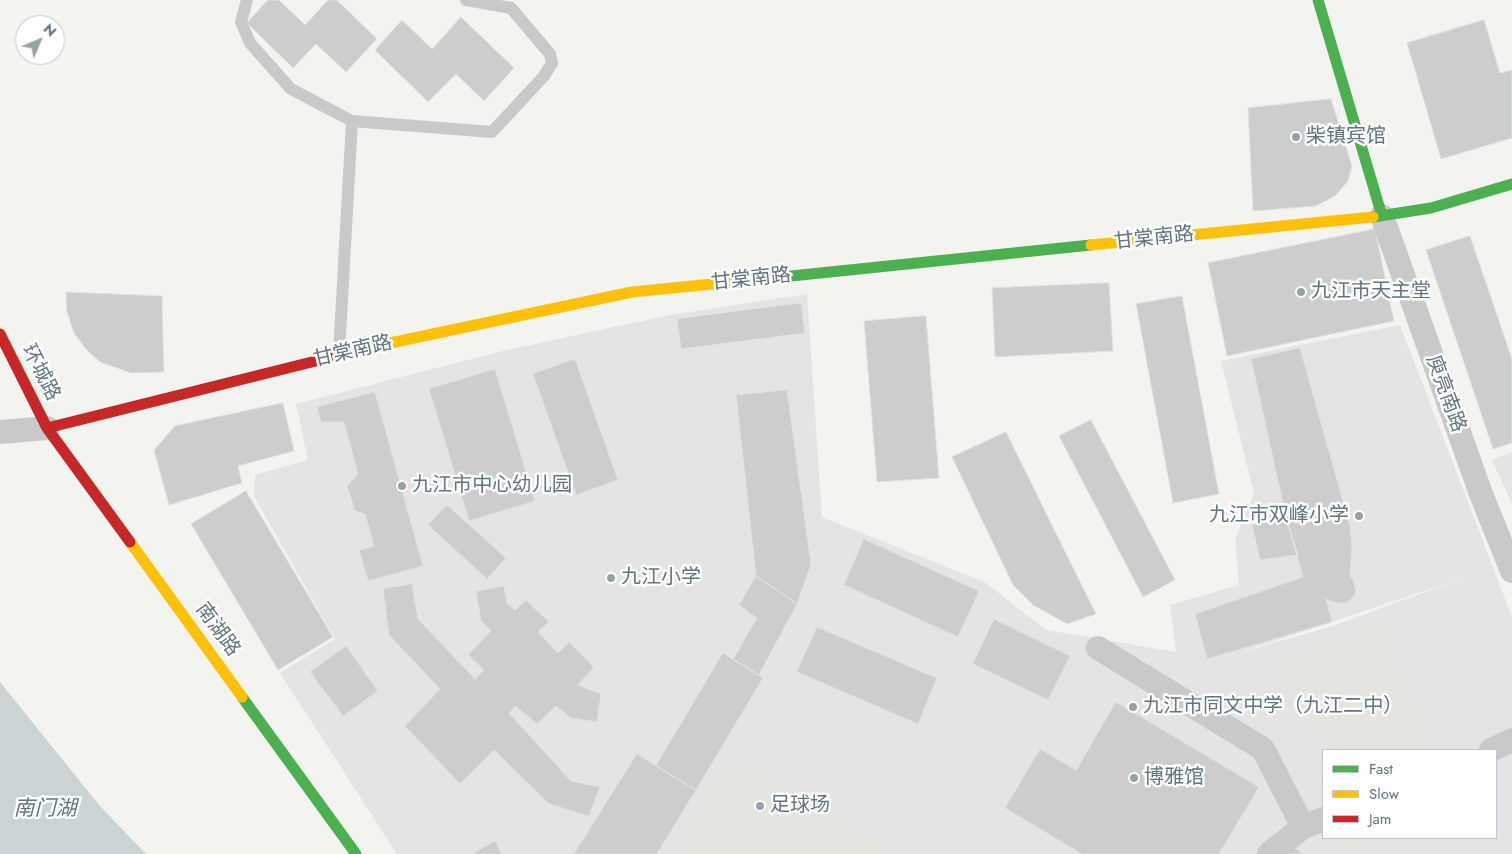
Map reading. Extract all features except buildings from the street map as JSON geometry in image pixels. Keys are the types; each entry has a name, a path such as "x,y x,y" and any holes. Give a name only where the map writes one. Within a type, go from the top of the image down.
{"street":[{"path":"1318,0 1382,216"},
{"name":"甘棠南路","path":"0,432 48,428 340,354 632,292 1382,216 1431,208 1512,184"},
{"name":"庾亮南路","path":"1382,216 1481,494 1512,571"},
{"name":"环城路","path":"0,334 48,428"},
{"name":"南湖路","path":"48,428 356,854"},
{"path":"1098,648 1263,749 1313,823 1268,854"},
{"path":"1492,749 1512,740"}],"lane":[{"path":"247,0 240,22 250,43 271,69 291,89 352,121 492,132 544,76 552,63 550,54 511,8 466,0"},
{"path":"340,354 352,121"}],"shaded area":[{"path":"807,294 822,517 986,583 1046,630 1176,652 1170,605 1239,585 1235,539 1254,494 1221,361 1400,325 1512,617 1512,854 397,854 280,673 335,639 254,496 255,475 308,460 296,404 507,350 670,315","holes":["1465,577 1339,624 1236,654"]},
{"path":"1512,452 1512,504 1492,460"},
{"path":"1379,624 1427,744 1415,749 1334,749 1267,666"},
{"name":"足球场","path":"735,759 894,854 676,854"},
{"path":"1497,838 1502,854 1358,854 1343,839"}],"water":[{"name":"南门湖","path":"0,682 99,805 146,854 0,854"}],"traffic: fast":[{"path":"1318,0 1382,216"},
{"path":"1373,217 1431,208 1512,184"},
{"path":"772,278 1091,245"},
{"path":"242,697 356,854"}],"traffic: slow":[{"path":"1091,245 1373,217"},
{"path":"376,346 632,292 772,278"},
{"path":"130,542 242,697"}],"traffic: jam":[{"path":"0,334 47,428 130,542"},
{"path":"47,428 376,346"}],"place":[{"name":"柴镇宾馆","path":"1296,137"},
{"name":"九江市天主堂","path":"1301,292"},
{"name":"九江市中心幼儿园","path":"402,486"},
{"name":"九江市双峰小学","path":"1359,516"},
{"name":"九江小学","path":"611,578"},
{"name":"九江市同文中学（九江二中）","path":"1133,707"},
{"name":"博雅馆","path":"1134,778"},
{"name":"足球场","path":"760,806"}]}
